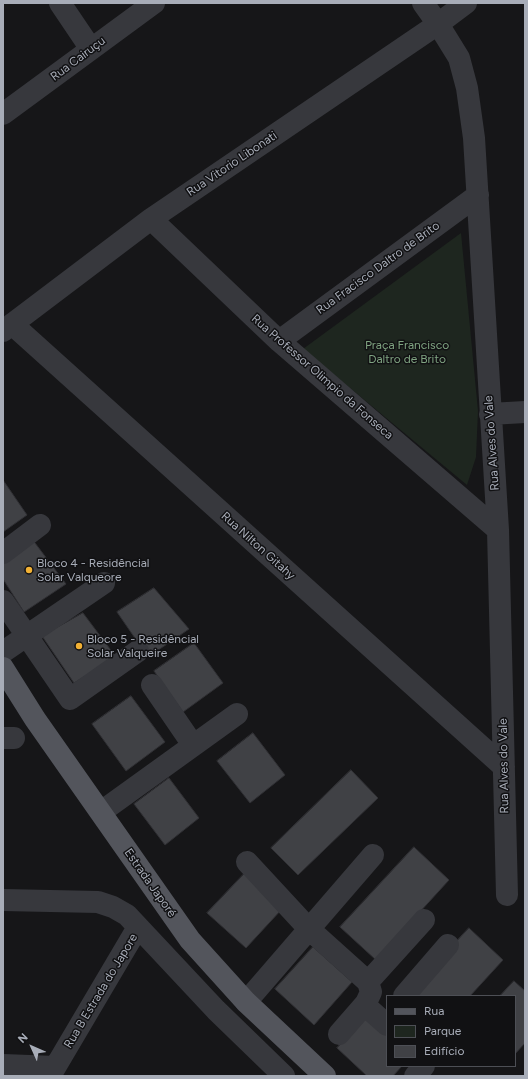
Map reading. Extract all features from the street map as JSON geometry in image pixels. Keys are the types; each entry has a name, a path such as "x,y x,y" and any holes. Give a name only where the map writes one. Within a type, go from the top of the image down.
{"main road":[{"name":"Estrada Japoré","path":"3,668 35,719 190,940 246,1002 325,1076"}],"street":[{"path":"60,3 91,49"},
{"name":"Rua Cairuçu","path":"3,114 154,3"},
{"name":"Rua Alves do Vale","path":"423,3 459,58 467,88 474,138 498,530 507,895"},
{"name":"Rua Vitorio Libonati","path":"7,328 151,219 438,24 466,3"},
{"name":"Rua Fracisco Daltro de Brito","path":"279,341 478,195"},
{"name":"Rua Professor Olimpio da Fonseca","path":"151,219 279,341 498,530"},
{"name":"Rua Nilton Gitahy","path":"7,328 504,768"},
{"path":"490,414 525,412"},
{"path":"3,553 40,525"},
{"path":"3,652 104,583"},
{"path":"3,601 70,699 138,651"},
{"path":"152,685 193,745"},
{"path":"101,812 237,714"},
{"path":"246,1002 373,855"},
{"path":"247,862 367,992 369,1009 385,1020"},
{"path":"3,900 98,902 127,915 216,1010 284,1076"},
{"path":"339,1034 367,992 424,920"},
{"name":"Rua B Estrada do Japore","path":"53,1072 138,927"},
{"path":"405,995 448,945"},
{"path":"3,1066 53,1072"},
{"path":"415,1076 423,1067"}],"green space":[{"name":"Praça Francisco Daltro de Brito","path":"461,233 478,411 476,457 467,485 303,349"}],"building":[{"path":"3,480 27,515 3,532"},
{"name":"Bloco 4 - Residêncial Solar Valqueore","path":"32,539 66,584 24,612 3,579 3,561"},
{"path":"154,588 189,629 148,657 117,612"},
{"name":"Bloco 5 - Residêncial Solar Valqueire","path":"83,613 116,657 74,683 42,636"},
{"path":"194,643 223,683 183,712 154,671"},
{"path":"131,696 165,742 126,771 92,724"},
{"path":"253,733 285,775 250,803 217,761"},
{"path":"351,770 378,798 298,875 271,848"},
{"path":"169,778 199,818 165,845 134,804"},
{"path":"414,847 449,880 376,960 340,927"},
{"path":"244,874 282,909 246,948 207,913"},
{"path":"469,928 503,960 471,995 407,995"},
{"path":"313,947 352,982 314,1025 275,989"},
{"path":"514,981 525,991 525,1043 516,1053 516,995 501,995"},
{"path":"369,1014 386,1030 386,1067 401,1067 393,1076 367,1076 337,1048"}],"place":[{"name":"Bloco 4 - Residêncial Solar Valqueore","path":"29,570"},
{"name":"Bloco 5 - Residêncial Solar Valqueire","path":"79,646"}]}
